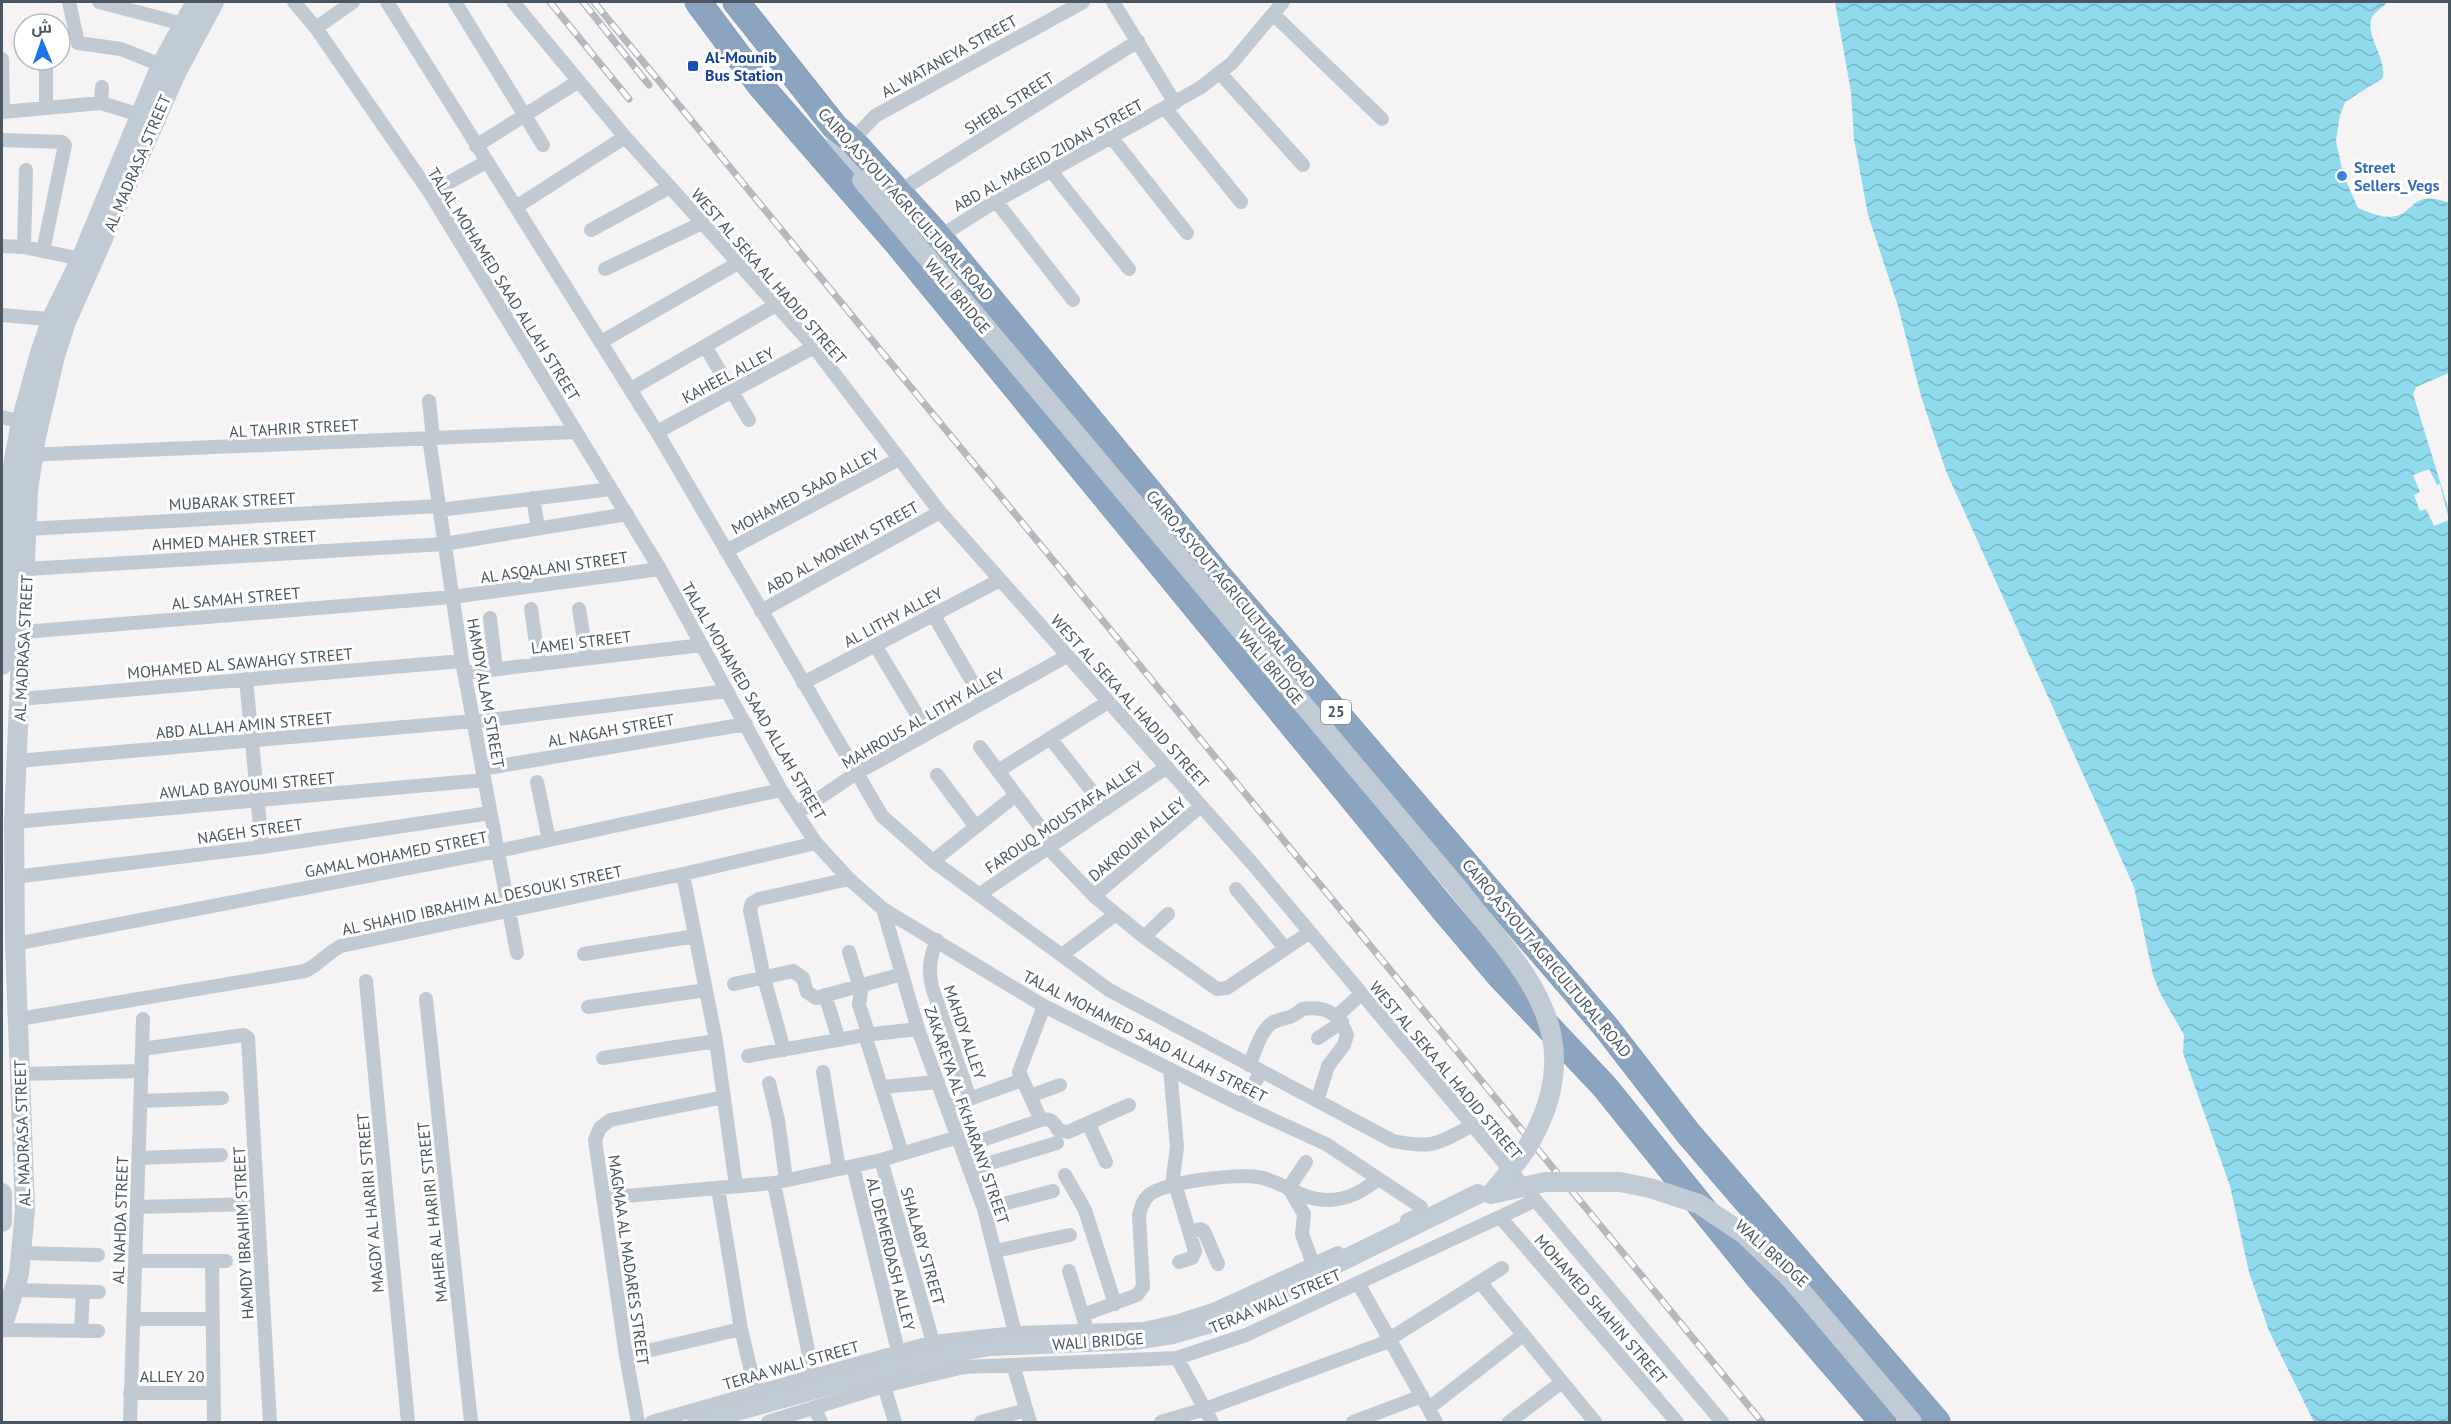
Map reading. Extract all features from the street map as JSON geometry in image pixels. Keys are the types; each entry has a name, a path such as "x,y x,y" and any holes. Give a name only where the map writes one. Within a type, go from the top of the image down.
{"highway":[{"name":"CAIRO,ASYOUT AGRICULTURAL ROAD","path":"698,2 760,85 898,244 1445,911 1500,976 1604,1086 1759,1278 1883,1422"},
{"name":"CAIRO,ASYOUT AGRICULTURAL ROAD","path":"736,2 843,140 898,192 939,237 1218,575 1632,1058 1688,1133 1937,1422"},
{"path":"1604,1086 1623,1092 1633,1088 1635,1082 1632,1058"},
{"path":"1657,1151 1658,1132 1666,1123 1688,1133"}],"main road":[{"name":"AL MADRASA STREET","path":"2,1329 22,1253 25,1210 14,877 14,822 28,489 21,422 81,259 140,115 161,65 196,2"},
{"name":"AL MADRASA STREET","path":"2,665 5,487 23,455 55,356 59,320 93,265 172,81 214,2"},
{"name":"WALI BRIDGE","path":"843,140 862,180 1456,886 1535,988 1553,1037 1556,1058 1546,1108 1525,1150 1484,1194"},
{"name":"WALI BRIDGE","path":"1082,467 1108,489 1150,537 1319,742 1448,892 1526,993 1543,1039 1545,1058 1536,1105 1516,1143 1484,1194"},
{"name":"WALI BRIDGE","path":"697,1422 951,1353 989,1346 1134,1340 1173,1334 1211,1323 1248,1307 1484,1194 1544,1175 1621,1174 1702,1197 1749,1228 1798,1272 1926,1422"},
{"name":"WALI BRIDGE","path":"717,1422 913,1364 951,1355 990,1348 1135,1342 1174,1336 1203,1328 1249,1309 1484,1194 1545,1182 1620,1182 1650,1188 1699,1204 1744,1234 1791,1279 1912,1422"},
{"name":"AL MADRASA STREET","path":"2,1193 2,1222"},
{"path":"2,1209 25,1210"}],"street":[{"path":"69,2 77,41 121,49 161,65"},
{"path":"99,2 183,24"},
{"name":"TALAL MOHAMED SAAD ALLAH STREET","path":"294,2 315,28 430,193 660,569 782,790 816,843 849,879 883,909 1044,1006 1243,1106 1326,1144 1420,1207 1422,1210 1419,1215"},
{"path":"315,28 353,2"},
{"name":"TALAL MOHAMED SAAD ALLAH STREET","path":"387,2 631,389 855,774 882,816 933,861 1109,990 1317,1101 1393,1141 1415,1145 1438,1144 1471,1126"},
{"path":"455,2 543,146"},
{"name":"WEST AL SEKA AL HADID STREET","path":"513,2 625,137 814,347 940,512 1310,932 1534,1202 1722,1422"},
{"name":"AL WATANEYA STREET","path":"843,140 875,117 1083,2"},
{"path":"1113,2 1138,41 1170,105 1241,202"},
{"name":"ABD AL MAGEID ZIDAN STREET","path":"939,237 996,201 1200,88 1232,63 1283,2"},
{"path":"1273,14 1382,119"},
{"name":"SHEBL STREET","path":"898,192 1138,41"},
{"path":"2,59 2,112 101,103 140,115"},
{"path":"46,72 46,107"},
{"path":"1220,73 1303,165"},
{"path":"476,146 579,81"},
{"path":"101,103 102,87"},
{"path":"516,207 625,137"},
{"path":"1112,138 1187,233"},
{"path":"2,140 64,143 43,251"},
{"path":"430,193 486,162"},
{"path":"24,247 26,170"},
{"path":"1051,171 1129,269"},
{"path":"591,230 670,187"},
{"path":"996,201 1073,300"},
{"path":"605,269 702,223"},
{"path":"2,246 24,247 81,259"},
{"path":"601,342 738,263"},
{"path":"631,389 776,305"},
{"path":"2,315 59,320"},
{"path":"705,346 749,420"},
{"name":"KAHEEL ALLEY","path":"657,432 814,347"},
{"name":"HAMDY ALAM STREET","path":"429,401 439,508 463,667 517,953"},
{"path":"2,417 21,422"},
{"name":"AL TAHRIR STREET","path":"23,455 576,432"},
{"name":"MOHAMED SAAD ALLEY","path":"726,551 899,459"},
{"name":"MUBARAK STREET","path":"27,529 439,508 611,489"},
{"path":"533,498 538,528"},
{"name":"ABD AL MONEIM STREET","path":"761,612 940,512"},
{"name":"AHMED MAHER STREET","path":"26,569 444,544 627,514"},
{"name":"AL ASQALANI STREET","path":"452,597 660,569"},
{"name":"AL LITHY ALLEY","path":"802,683 1000,580"},
{"name":"AL SAMAH STREET","path":"23,632 452,597"},
{"path":"531,609 539,664"},
{"path":"579,609 587,658"},
{"path":"933,614 984,702"},
{"path":"490,618 496,669"},
{"name":"LAMEI STREET","path":"463,667 496,669 702,645"},
{"path":"875,645 928,734"},
{"name":"MAHROUS AL LITHY ALLEY","path":"797,813 855,774 1067,656"},
{"name":"MOHAMED AL SAWAHGY STREET","path":"20,699 246,680 463,667"},
{"path":"246,680 262,847"},
{"name":"ABD ALLAH AMIN STREET","path":"17,762 473,721 727,690"},
{"path":"998,771 1108,702"},
{"name":"AL NAGAH STREET","path":"483,774 746,724"},
{"path":"1050,738 1106,809"},
{"path":"980,747 1051,846 1094,896 1144,937 1217,989 1227,988 1310,932"},
{"name":"FAROUQ MOUSTAFA ALLEY","path":"980,894 1167,767"},
{"name":"AWLAD BAYOUMI STREET","path":"14,822 258,800 483,774"},
{"path":"937,775 976,827"},
{"path":"537,782 549,840"},
{"name":"GAMAL MOHAMED STREET","path":"15,944 498,851 782,790"},
{"path":"933,861 1016,795"},
{"name":"DAKROURI ALLEY","path":"1094,896 1201,806"},
{"name":"NAGEH STREET","path":"14,877 262,847 490,813"},
{"name":"AL SHAHID IBRAHIM AL DESOUKI STREET","path":"19,1019 304,971 314,967 340,946 683,874 816,843"},
{"path":"683,874 716,1041 736,1186"},
{"path":"784,1050 764,978 750,910 752,903 759,899 849,879"},
{"path":"1236,889 1285,948"},
{"name":"ZAKAREYA AL FKHARANY STREET","path":"883,909 918,1029 984,1209 1016,1333"},
{"path":"1062,955 1116,914"},
{"path":"1144,937 1168,914"},
{"path":"584,954 695,936"},
{"name":"MAHDY ALLEY","path":"937,940 930,957 929,972 932,987 970,1099"},
{"path":"849,952 861,996 859,1005 902,1153"},
{"path":"734,984 793,971 803,978 807,992 816,998 902,974"},
{"name":"MAGDY AL HARIRI STREET","path":"366,981 408,1422"},
{"path":"1227,988 1239,996"},
{"path":"588,1007 706,990"},
{"path":"1318,1038 1340,1019 1361,994"},
{"path":"825,995 839,1040"},
{"name":"MAHER AL HARIRI STREET","path":"426,999 471,1422"},
{"path":"1041,1120 1022,1080 1020,1067 1044,1006"},
{"path":"1243,1106 1267,1026 1275,1021 1292,1018 1302,1009 1308,1008 1324,1009 1340,1019 1347,1035 1344,1045 1328,1066 1317,1101"},
{"name":"AL NAHDA STREET","path":"130,1422 143,1019"},
{"path":"748,1056 867,1035 918,1029"},
{"name":"HAMDY IBRAHIM STREET","path":"142,1049 244,1035 249,1043 270,1422"},
{"path":"603,1058 716,1041"},
{"path":"1170,1069 1177,1147 1173,1185 1190,1232 1195,1255 1179,1262"},
{"path":"21,1074 142,1071"},
{"name":"AL DEMERDASH ALLEY","path":"823,1072 846,1167 898,1351"},
{"path":"947,1107 1022,1080"},
{"path":"881,1087 938,1082"},
{"path":"769,1083 778,1120 780,1181 813,1375"},
{"path":"1030,1096 1060,1085"},
{"name":"MAGMAA AL MADARES STREET","path":"638,1422 626,1356 595,1140 600,1128 610,1120 724,1097"},
{"path":"141,1101 222,1098"},
{"path":"603,1198 780,1181 960,1142 1041,1120 1048,1119 1054,1122 1058,1130 1063,1132 1129,1105"},
{"path":"1088,1122 1106,1162"},
{"path":"970,1168 1057,1143"},
{"path":"139,1158 221,1155"},
{"name":"SHALABY STREET","path":"881,1160 933,1342"},
{"path":"1289,1190 1306,1162"},
{"path":"1065,1175 1084,1210 1115,1304"},
{"path":"1083,1316 1137,1295 1143,1287 1139,1215 1148,1195 1173,1185 1243,1176 1260,1178 1317,1199 1346,1198 1363,1191 1378,1179"},
{"path":"718,1188 741,1329 756,1392"},
{"path":"1289,1190 1304,1215 1302,1234 1312,1264"},
{"path":"984,1209 1053,1191"},
{"name":"TERAA WALI STREET","path":"768,1422 884,1386 964,1367 1177,1358 1246,1335 1534,1202"},
{"path":"137,1207 257,1204"},
{"name":"TERAA WALI STREET","path":"652,1422 933,1342 1016,1333 1144,1329 1179,1322 1213,1310 1419,1215"},
{"name":"MOHAMED SHAHIN STREET","path":"1500,1217 1677,1422"},
{"path":"1190,1232 1201,1229 1204,1231 1218,1264"},
{"path":"995,1251 1070,1234"},
{"path":"22,1253 98,1255"},
{"path":"135,1261 219,1261 212,1318 214,1422"},
{"path":"1161,1422 1205,1409 1391,1339 1502,1268"},
{"path":"1069,1271 1087,1331"},
{"path":"1358,1282 1436,1422"},
{"path":"1480,1282 1595,1422"},
{"path":"14,1290 99,1292"},
{"path":"81,1331 83,1292"},
{"path":"133,1319 212,1318"},
{"path":"2,1329 98,1331"},
{"path":"626,1356 741,1329"},
{"path":"1353,1422 1426,1402 1524,1335"},
{"path":"1177,1358 1212,1422"},
{"path":"981,1422 1028,1416 1013,1365"},
{"path":"1509,1422 1562,1382"},
{"path":"884,1386 895,1422"},
{"name":"ALLEY 20","path":"130,1393 214,1392"},
{"path":"815,1408 821,1422"}],"water":[{"path":"1835,2 2388,2 2374,14 2370,28 2381,62 2383,78 2345,102 2340,115 2336,141 2343,174 2358,208 2390,217 2427,199 2449,203 2449,373 2416,387 2413,394 2450,514 2449,1422 2314,1422 2269,1331 2249,1272 2230,1186 2183,1053 2184,1035 2160,993 2153,975 2134,887 1946,471 1921,396 1898,306 1868,215 1854,139 1851,92"}],"pier":[{"path":"2429,469 2437,485 2440,484 2449,520 2434,526 2426,509 2420,511 2414,495 2420,492 2413,475"}],"railway":[{"path":"550,2 629,99"},
{"path":"583,2 649,85"},
{"path":"594,2 1762,1422"}],"place":[{"name":"Al-Mounib Bus Station","path":"693,66"},
{"name":"Street Sellers_Vegs","path":"2342,176"}]}
